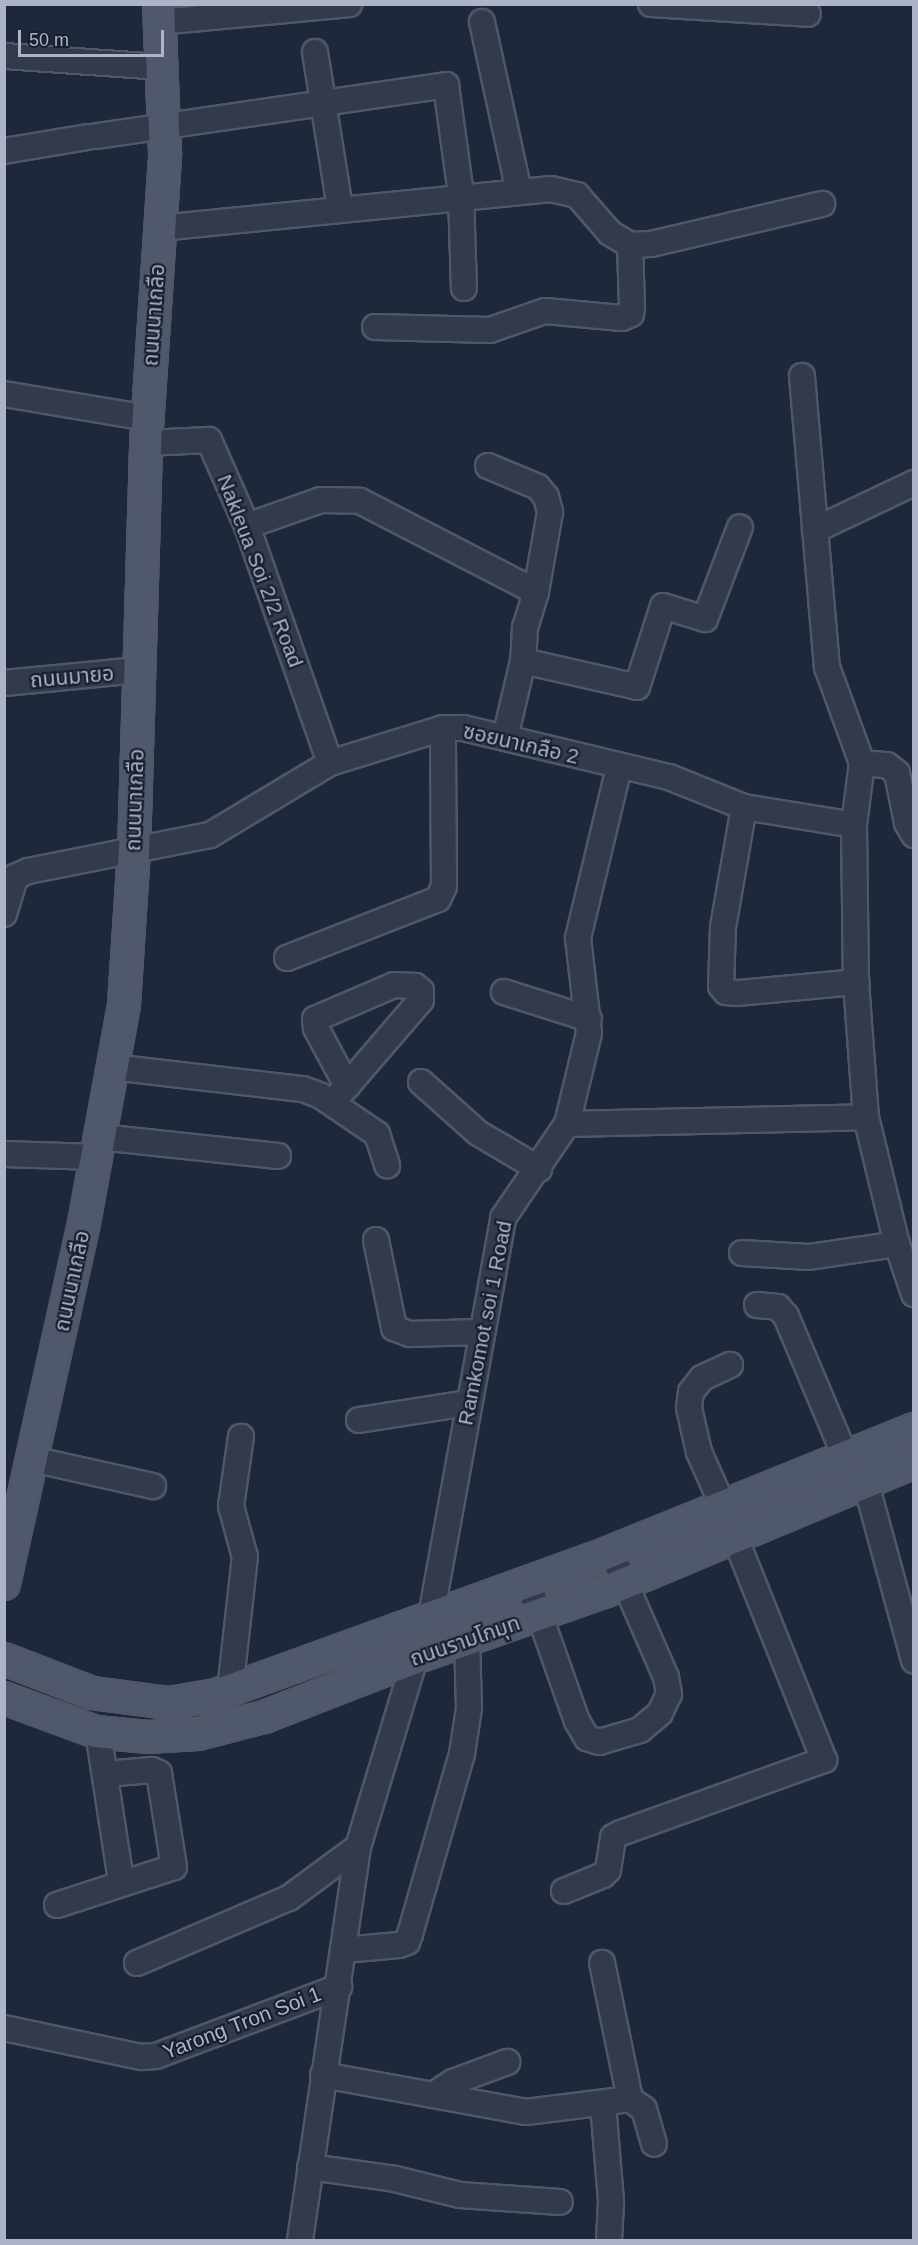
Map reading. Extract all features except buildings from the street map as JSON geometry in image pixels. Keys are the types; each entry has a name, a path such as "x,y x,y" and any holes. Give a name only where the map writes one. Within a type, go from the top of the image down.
{"main road":[{"name":"ถนนนาเกลือ","path":"4,1584 98,1147 124,1005 134,852 147,430 164,128 160,13"},
{"name":"ถนนรามโกมุท","path":"4,1659 92,1693 170,1702 230,1690 611,1551 914,1429"},
{"name":"ถนนรามโกมุท","path":"4,1698 98,1732 148,1737 198,1734 264,1717 415,1658 625,1583 865,1480 914,1462"}],"street":[{"path":"160,13 349,4"},
{"path":"651,4 740,7 808,14"},
{"path":"482,22 519,191"},
{"path":"315,52 340,208"},
{"path":"4,56 162,66"},
{"path":"4,151 92,136 164,128 446,85 461,195 464,288"},
{"path":"160,228 461,195 551,189 577,195 610,233 630,245 651,244 822,204"},
{"path":"375,327 490,330 545,311 622,318 631,314 632,306 630,245"},
{"path":"802,376 827,667 862,763 854,825 856,982 866,1117 897,1244 914,1294"},
{"path":"4,394 147,430"},
{"name":"Nakleua Soi 2/2 Road","path":"147,430 209,440 247,526 330,763"},
{"path":"489,466 538,487 546,497 550,512 536,592 525,627 523,662 505,738"},
{"path":"815,530 914,483"},
{"path":"247,526 321,500 360,501 536,592"},
{"path":"523,662 637,687 663,606 705,619 740,527"},
{"name":"ถนนมายอ","path":"4,683 139,670"},
{"path":"287,958 438,899 444,886 443,728"},
{"name":"ซอยนาเกลือ 2","path":"33,870 134,852 210,835 330,763 443,728 463,728 619,767 669,777 744,807 854,825"},
{"path":"862,763 887,765 897,773 907,823 914,835"},
{"name":"Ramkomot soi 1 Road","path":"431,1616 480,1332 503,1218 539,1169 567,1124 589,1019 578,938 619,767"},
{"path":"744,807 723,927 721,986 726,992 738,993 856,982"},
{"path":"4,862 33,870"},
{"path":"4,914 15,877 33,870"},
{"path":"340,1095 421,1000 421,991 415,986 393,985 315,1019 316,1028 340,1095 377,1134 387,1166"},
{"path":"504,992 589,1019"},
{"path":"112,1067 340,1095"},
{"path":"421,1082 478,1133 539,1169"},
{"path":"567,1124 866,1117"},
{"path":"4,1154 98,1147 278,1156"},
{"path":"376,1240 394,1328 410,1334 480,1332"},
{"path":"742,1253 809,1257 897,1244"},
{"path":"757,1305 778,1307 786,1316 845,1456"},
{"path":"723,1506 695,1441 689,1408 691,1392 702,1378 730,1365"},
{"path":"359,1420 468,1403"},
{"path":"230,1690 245,1557 231,1506 241,1437"},
{"path":"32,1459 153,1486"},
{"path":"865,1480 914,1660"},
{"path":"564,1891 603,1875 608,1870 613,1837 824,1760 735,1537"},
{"path":"528,1582 577,1721 587,1738 599,1742 640,1730 660,1713 669,1694 666,1677 611,1551"},
{"path":"344,1950 399,1946 407,1942 462,1754 469,1708 467,1639"},
{"path":"300,2241 358,1847 415,1658"},
{"path":"98,1732 121,1881"},
{"path":"57,1905 121,1881 174,1867 159,1773 152,1770 105,1774"},
{"path":"137,1963 289,1898 358,1847"},
{"path":"602,1963 630,2099 644,2109 654,2144"},
{"name":"Yarong Tron Soi 1","path":"4,2028 141,2057 156,2056 339,1987"},
{"path":"433,2095 453,2082 507,2062"},
{"path":"323,2075 526,2112 630,2099"},
{"path":"603,2104 610,2202 609,2241"},
{"path":"310,2167 395,2180 460,2195 560,2202"}]}
